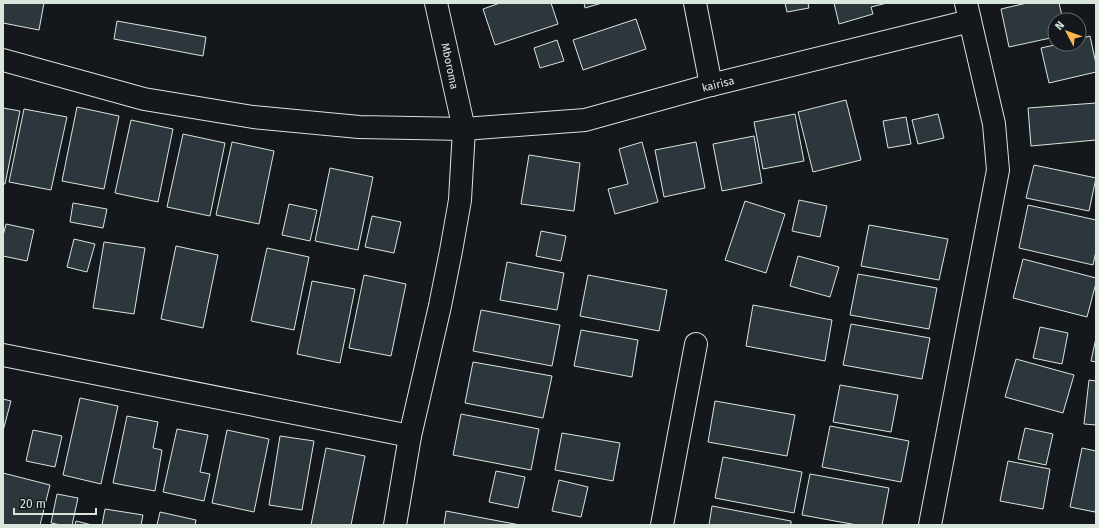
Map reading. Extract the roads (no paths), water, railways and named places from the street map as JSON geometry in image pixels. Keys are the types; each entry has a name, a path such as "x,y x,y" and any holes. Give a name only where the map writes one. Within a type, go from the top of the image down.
{"street":[{"name":"Mboroma","path":"395,525 410,436 451,251 460,200 464,129 436,3"},
{"path":"695,3 711,85"},
{"name":"kairisa","path":"3,60 144,99 253,117 358,127 464,129 585,120 968,12"},
{"path":"930,525 998,170 994,124 968,12"},
{"path":"662,525 696,344"},
{"path":"3,355 410,436"}]}
